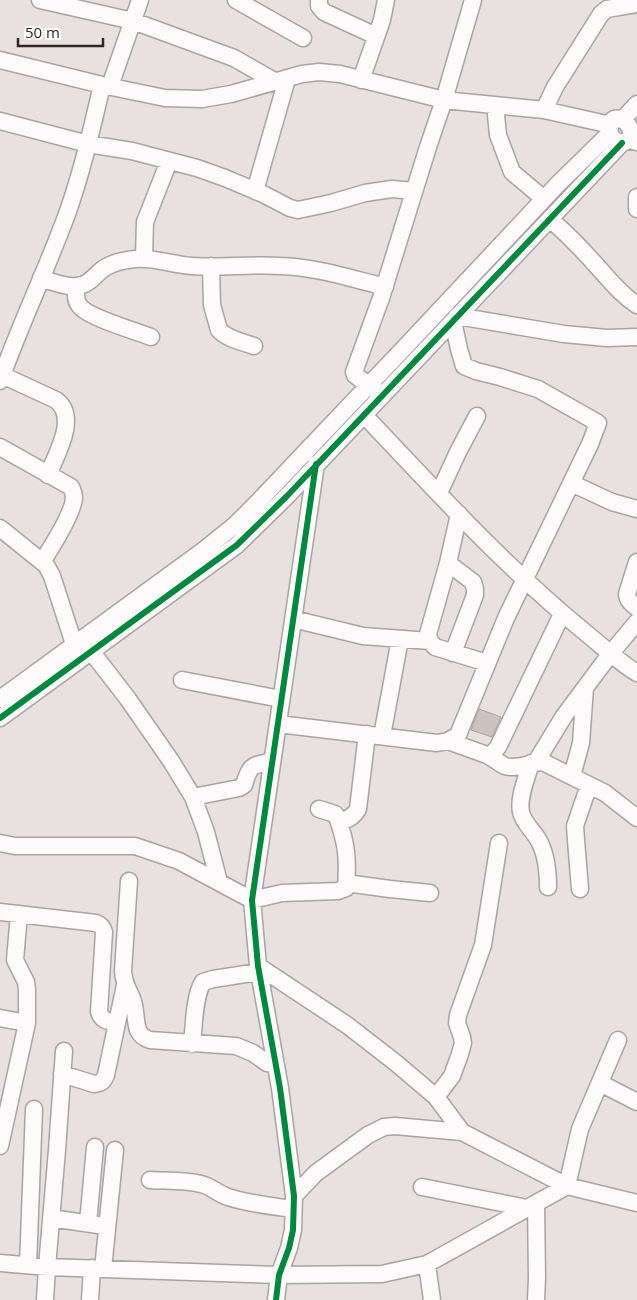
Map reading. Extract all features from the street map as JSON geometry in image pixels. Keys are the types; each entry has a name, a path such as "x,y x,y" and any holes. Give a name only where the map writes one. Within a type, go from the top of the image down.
{"street":[{"path":"40,0 133,21 234,58 282,80"},
{"path":"48,475 66,427 64,409 56,400 1,378 67,214 106,86 140,0"},
{"path":"236,0 303,38"},
{"path":"319,0 319,6 324,12 376,36"},
{"path":"362,80 382,20 386,0"},
{"path":"375,390 354,372 385,287 444,100 473,0"},
{"path":"544,110 555,87 601,14 605,4 637,4"},
{"path":"0,60 106,86 165,98 202,99 231,94 302,74 320,72 340,74 444,100 544,110 628,130"},
{"path":"255,191 282,80"},
{"path":"0,699 204,550 234,525 375,390 455,319 550,219 628,130 637,104"},
{"path":"495,105 498,135 512,172 544,199"},
{"path":"0,121 88,144 132,151 197,168 225,178 298,210 365,193 392,190 414,191"},
{"path":"0,718 237,545 364,415 375,390 544,199 628,130"},
{"path":"144,258 146,222 169,161"},
{"path":"637,197 637,209"},
{"path":"550,219 570,237 613,285 637,305"},
{"path":"41,278 63,285 84,285 104,268 134,258 144,258 192,266 280,266 301,268 332,273 385,287"},
{"path":"211,266 212,305 219,330 228,336 254,346"},
{"path":"76,286 77,303 84,310 103,320 150,336"},
{"path":"455,319 564,334 607,338 637,337"},
{"path":"278,724 437,743 448,741 458,735 506,618 590,444 598,423 538,389 464,366 455,319"},
{"path":"364,415 525,580 562,614 637,674"},
{"path":"439,493 477,416"},
{"path":"0,447 71,487 73,491 74,501 42,562"},
{"path":"276,1300 279,1275 289,1248 293,1230 294,1203 280,1088 259,969 252,900 316,464"},
{"path":"571,483 612,502 637,509"},
{"path":"459,514 448,563 428,634 430,641 435,647 486,663"},
{"path":"0,528 46,565 52,576 74,644"},
{"path":"637,562 627,594 627,597 637,608"},
{"path":"448,563 472,582 475,589 475,595 453,653"},
{"path":"487,755 493,753 498,747 562,614"},
{"path":"293,619 363,636 430,641"},
{"path":"548,887 548,876 539,840 521,813 522,791 534,762 564,716 611,653 637,622"},
{"path":"339,823 356,814 358,809 374,735 400,639"},
{"path":"91,651 128,699 171,761 193,797 206,832 219,882"},
{"path":"182,680 281,699"},
{"path":"572,776 581,743 585,688"},
{"path":"448,741 487,755 507,766 513,767 542,762 605,793 637,818"},
{"path":"193,797 244,786 251,767 272,761"},
{"path":"580,889 575,826 589,785"},
{"path":"0,843 16,846 135,846 179,860 252,900 282,893 338,891 346,888 346,847 335,814 319,809"},
{"path":"436,1096 452,1076 463,1043 457,1023 458,1015 483,945 499,843"},
{"path":"129,881 123,971 125,985 133,1000 138,1031 142,1036 150,1040 236,1046 253,1053 267,1063 276,1065"},
{"path":"346,883 430,893"},
{"path":"0,912 96,923 103,928 99,1012 100,1017 104,1020 117,1023"},
{"path":"0,1146 27,1023 26,982 15,960 19,914"},
{"path":"192,1044 199,988 203,982 259,969 347,1026 396,1062 436,1096 462,1132"},
{"path":"62,1074 94,1084 104,1081 125,985"},
{"path":"0,1018 27,1023"},
{"path":"0,1263 279,1275 382,1274 427,1264 567,1186 580,1129 618,1040"},
{"path":"45,1300 64,1051"},
{"path":"600,1083 637,1102"},
{"path":"28,1265 34,1110"},
{"path":"294,1203 316,1173 374,1131 384,1127 395,1126 462,1132 567,1186 637,1203"},
{"path":"88,1223 95,1147"},
{"path":"90,1300 108,1226 115,1150"},
{"path":"150,1180 198,1183 210,1187 221,1195 245,1202 294,1203"},
{"path":"422,1187 532,1206"},
{"path":"532,1206 537,1278 536,1300"},
{"path":"51,1218 108,1226"},
{"path":"427,1264 432,1300"}],"building":[{"path":"479,709 501,717 492,737 471,730"}],"cycle path":[{"path":"0,718 237,545 287,496 622,143"},
{"path":"276,1300 279,1275 289,1248 293,1230 294,1196 280,1088 258,966 252,900 316,464"}]}
